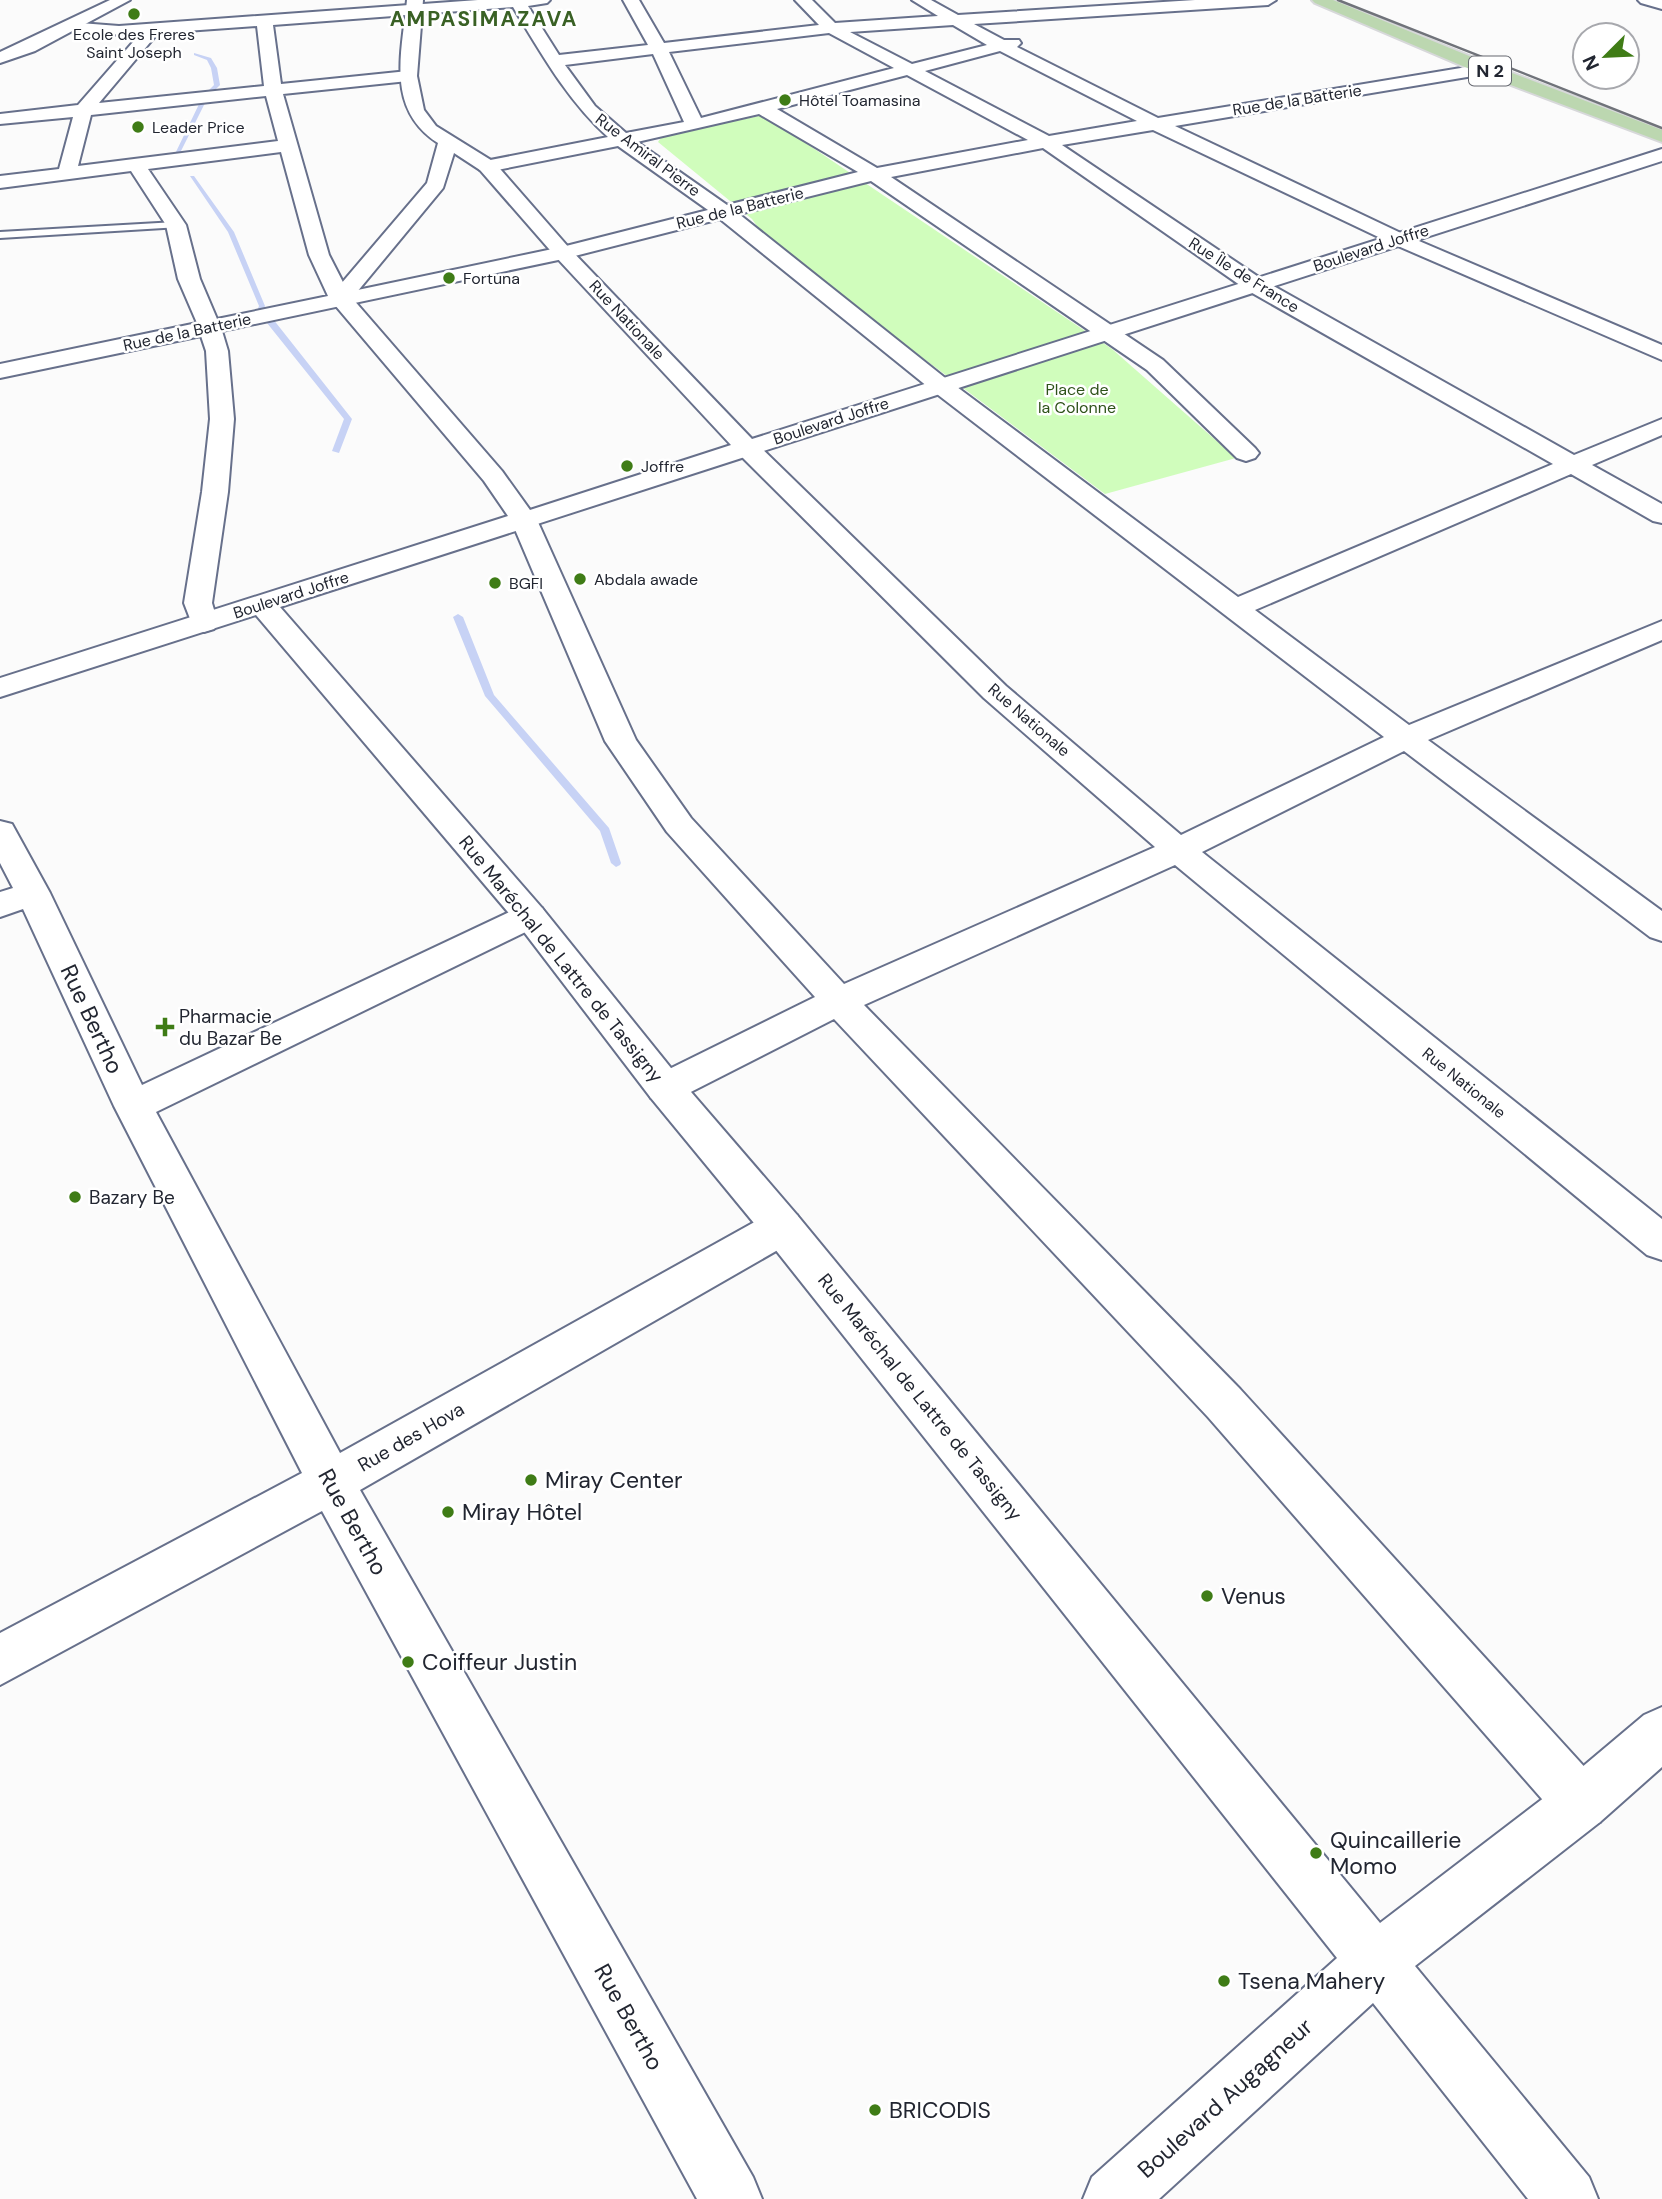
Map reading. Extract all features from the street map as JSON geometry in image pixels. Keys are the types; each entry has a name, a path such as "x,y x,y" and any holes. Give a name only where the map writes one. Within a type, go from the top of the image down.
{"main road":[{"name":"N 2","path":"1320,0 1485,69 1662,136"}],"street":[{"path":"0,58 74,25 121,0"},
{"path":"74,25 92,30 119,31 414,5 543,0"},
{"path":"631,0 659,49 695,125"},
{"name":"Rue Île de France","path":"803,0 831,28 1046,142 1255,285 1662,515"},
{"path":"920,0 1002,46 1156,124 1398,239 1662,353"},
{"path":"554,61 831,28 1268,0"},
{"path":"1646,0 1662,4"},
{"name":"Rue Amiral Pierre","path":"518,1 554,61 589,110 624,141 724,212 941,386 1662,929"},
{"name":"Rue Nationale","path":"414,5 408,76 415,110 430,130 487,166 563,253 747,448 995,692 1178,850 1662,1243"},
{"path":"1051,32 1137,8"},
{"path":"264,19 273,90 319,255 340,298 493,476 524,520 621,741 679,825 839,1001 1224,1403 1581,1803"},
{"path":"67,173 83,111 155,28"},
{"path":"487,166 624,141 764,109 1026,39"},
{"name":"Rue de la Batterie","path":"0,371 563,253 874,174 1046,142 1485,69"},
{"path":"0,119 408,76"},
{"path":"764,109 874,174 1155,365 1246,453"},
{"path":"340,298 436,184 447,142"},
{"path":"0,182 289,145"},
{"name":"Boulevard Joffre","path":"0,688 1662,155"},
{"path":"135,163 176,225 189,279 210,327 217,351 222,419 215,492 198,603 204,623"},
{"path":"1236,608 1662,426"},
{"name":"Rue Maréchal de Lattre de Tassigny","path":"262,604 530,916 665,1088 782,1227 1567,2199"},
{"path":"665,1088 839,1001 1178,850 1406,738 1662,630"},
{"name":"Rue Bertho","path":"0,832 17,899 133,1106 331,1482 730,2199"},
{"path":"133,1106 530,916"},
{"name":"Rue des Hova","path":"0,1660 331,1482 782,1227"},
{"name":"Boulevard Augagneur","path":"1114,2199 1374,1963 1581,1803 1662,1733"}],"lane":[{"path":"0,235 176,225"}],"green space":[{"name":"Place de la Colonne","path":"764,115 1112,349 1236,458 1105,494 770,244 752,219 658,142 662,136"}],"waterway":[{"path":"196,54 209,59 214,68 217,85 210,92"},
{"path":"176,155 203,101"},
{"path":"192,177 231,232 262,306 261,311"},
{"path":"270,321 348,419 336,451"},
{"path":"458,617 490,696 605,830 616,863"}],"railway":[{"path":"1338,0 1662,128"}],"place":[{"name":"Ecole des Freres Saint Joseph","path":"134,14"},
{"name":"Hôtel Toamasina","path":"785,100"},
{"name":"Leader Price","path":"138,127"},
{"name":"Fortuna","path":"449,278"},
{"name":"Joffre","path":"627,466"},
{"name":"Abdala awade","path":"580,579"},
{"name":"BGFI","path":"495,583"},
{"name":"Pharmacie du Bazar Be","path":"165,1027"},
{"name":"Bazary Be","path":"75,1197"},
{"name":"Miray Center","path":"531,1480"},
{"name":"Miray Hôtel","path":"448,1512"},
{"name":"Venus","path":"1207,1596"},
{"name":"Coiffeur Justin","path":"408,1662"},
{"name":"Quincaillerie Momo","path":"1316,1853"},
{"name":"Tsena Mahery","path":"1224,1981"},
{"name":"BRICODIS","path":"875,2110"}],"district":[{"name":"AMPASIMAZAVA","path":"484,19"}]}
